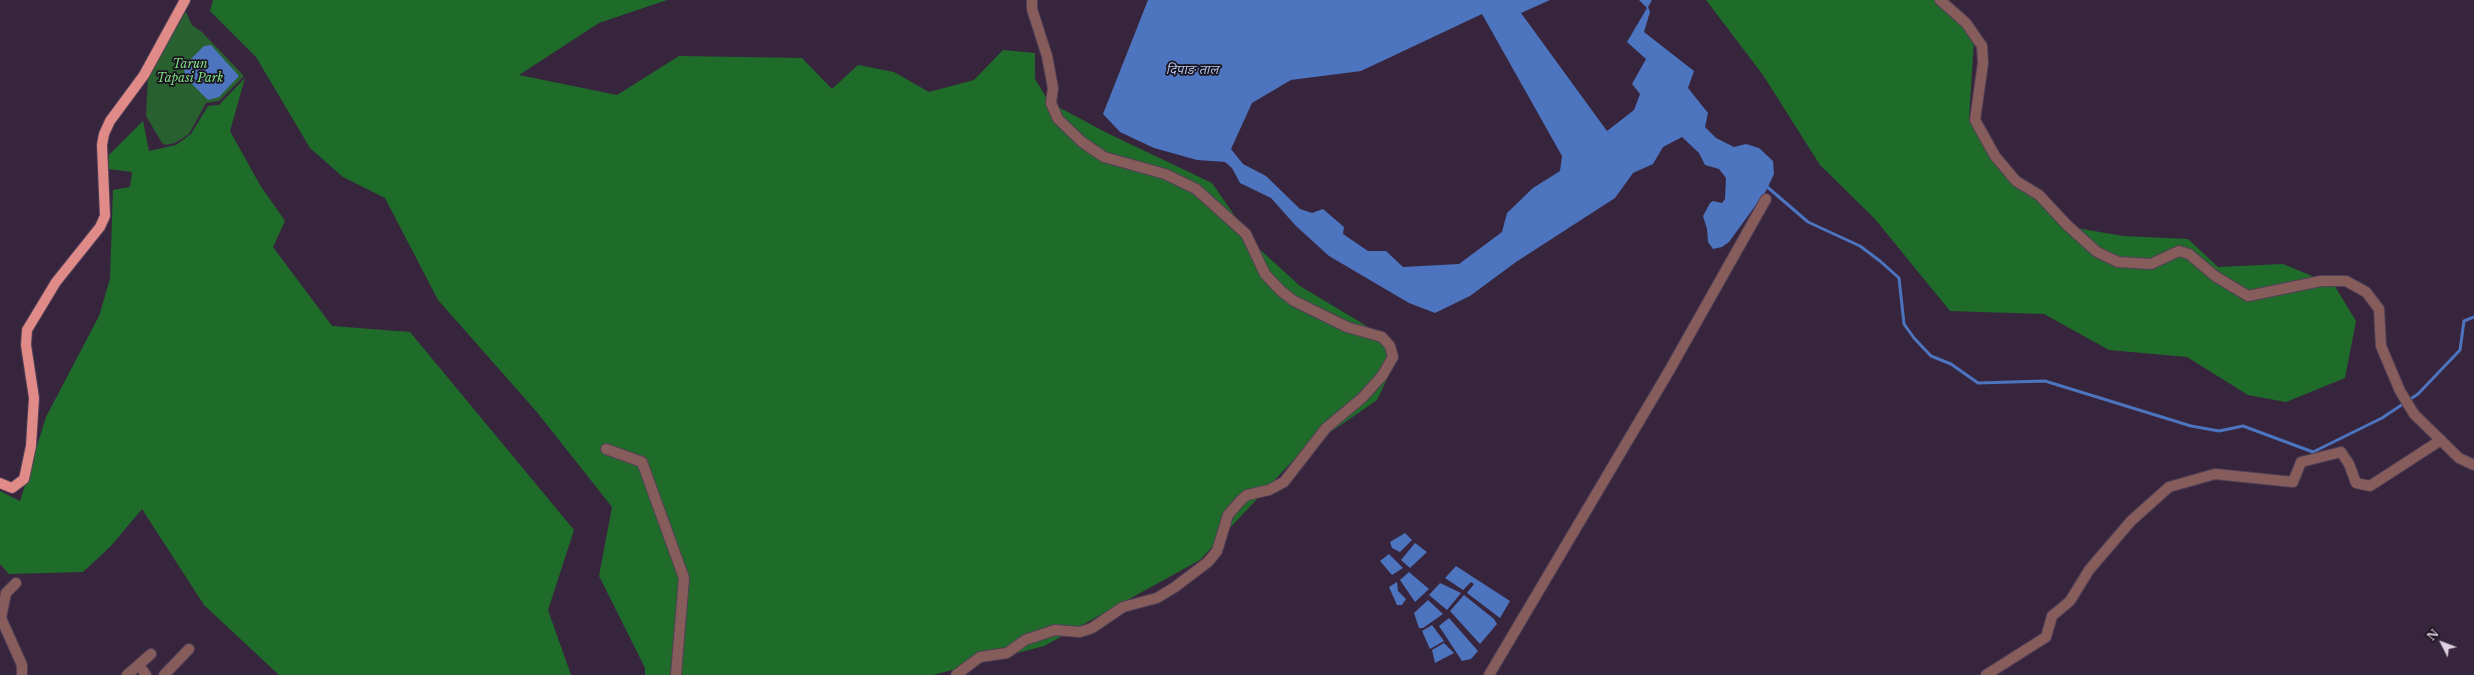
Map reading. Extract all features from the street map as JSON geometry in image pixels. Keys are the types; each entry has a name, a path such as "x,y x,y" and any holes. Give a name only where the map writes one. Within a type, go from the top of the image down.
{"main road":[{"path":"0,483 12,488 24,479 31,446 34,398 26,345 27,330 56,282 100,227 105,216 102,145 104,134 110,121 144,76 185,0"}],"street":[{"path":"956,675 980,657 1007,653 1025,640 1056,630 1080,632 1092,628 1123,607 1157,598 1175,587 1208,562 1217,551 1228,515 1241,500 1247,495 1269,490 1284,482 1326,428 1362,398 1382,376 1393,357 1390,346 1382,337 1347,327 1294,302 1281,291 1265,274 1246,234 1196,189 1165,174 1104,157 1082,142 1058,119 1051,103 1053,88 1047,56 1032,9 1032,0"},
{"path":"1940,0 1966,23 1982,46 1983,63 1975,120 1995,156 2016,181 2039,195 2067,225 2097,252 2118,262 2151,264 2179,250 2189,254 2215,276 2248,296 2321,281 2346,281 2366,292 2379,309 2381,346 2400,391 2414,414 2459,458 2474,465"},
{"path":"1489,675 1669,371 1766,200"},
{"path":"1986,675 2046,637 2052,616 2070,602 2089,570 2131,521 2169,487 2215,474 2293,482 2301,462 2341,452 2349,464 2356,483 2370,486 2441,440"},
{"path":"606,449 642,462 684,578 676,675"},
{"path":"16,583 6,593 1,618 22,665 22,675"},
{"path":"164,675 188,649"},
{"path":"127,675 152,654"},
{"path":"139,664 146,675"}],"green space":[{"path":"213,0 667,0 599,23 519,75 617,95 679,56 802,58 832,89 858,65 894,72 929,92 974,80 1003,50 1035,53 1035,79 1049,102 1107,133 1212,183 1255,245 1300,286 1365,325 1397,358 1377,400 1299,454 1200,560 1044,646 933,675 645,675 645,668 599,576 612,507 536,411 438,300 385,198 343,177 310,148 256,57 210,11"},
{"path":"1706,0 1949,0 1974,41 1969,119 2007,168 2059,225 2123,236 2188,239 2218,267 2283,264 2334,285 2356,321 2345,378 2286,402 2248,395 2187,357 2109,350 2044,314 1950,311 1875,219 1820,165 1763,75"},
{"name":"Tarun Tapasi Park","path":"184,8 192,25 202,32 244,76 219,101 206,103 189,134 175,143 166,145 162,143 146,116 148,75"},
{"path":"245,78 230,131 260,185 285,221 273,247 332,326 410,332 574,530 548,610 571,675 279,675 204,605 142,509 110,547 83,572 9,574 0,564 0,491 20,501 46,417 99,316 110,279 113,190 130,187 132,172 108,169 109,155 143,121 149,151 176,145 191,134 208,106 219,105"}],"water":[{"name":"दिपाङ ताल","path":"1148,0 1550,0 1521,13 1607,131 1634,110 1640,94 1632,84 1646,59 1627,42 1647,8 1639,0 1652,0 1648,7 1650,12 1644,32 1694,71 1688,88 1708,113 1705,127 1716,138 1734,147 1746,144 1759,148 1773,161 1774,174 1766,191 1729,242 1722,247 1713,249 1708,242 1707,229 1703,216 1710,203 1713,201 1722,203 1725,199 1726,178 1719,169 1705,165 1699,153 1682,137 1663,147 1653,164 1633,173 1615,198 1516,262 1470,296 1435,313 1409,303 1329,256 1296,226 1271,198 1240,183 1232,168 1225,162 1197,160 1154,148 1120,132 1103,114","holes":["1482,14 1562,156 1560,171 1533,188 1507,213 1502,232 1459,264 1403,267 1386,251 1368,251 1343,234 1344,227 1323,209 1312,213 1300,209 1266,176 1243,164 1231,149 1252,103 1291,80 1361,71"]},
{"path":"211,45 239,76 219,97 208,100 187,79 183,67 204,46"},
{"path":"1405,533 1412,540 1400,552 1392,548 1390,542"},
{"path":"1415,543 1427,552 1410,568 1401,560"},
{"path":"1389,554 1403,568 1392,575 1380,561"},
{"path":"1456,566 1510,601 1500,618 1467,593 1474,584 1471,582 1463,590 1445,578"},
{"path":"1409,572 1429,589 1415,602 1400,580"},
{"path":"1397,582 1398,591 1406,599 1402,605 1397,605 1389,587"},
{"path":"1440,583 1461,593 1447,610 1429,595"},
{"path":"1464,595 1494,619 1497,624 1480,644 1450,611"},
{"path":"1428,600 1443,614 1423,628 1419,628 1414,613"},
{"path":"1449,618 1478,651 1471,659 1462,661 1439,626"},
{"path":"1432,625 1444,641 1430,649 1422,631"},
{"path":"1444,643 1454,653 1435,663 1432,650"}],"waterway":[{"path":"1765,185 1808,222 1860,246 1899,278 1904,324 1914,338 1931,356 1951,364 1978,383 2045,381 2191,426 2219,431 2243,426 2313,452 2382,418 2418,394 2460,350 2464,321 2474,317"}]}
